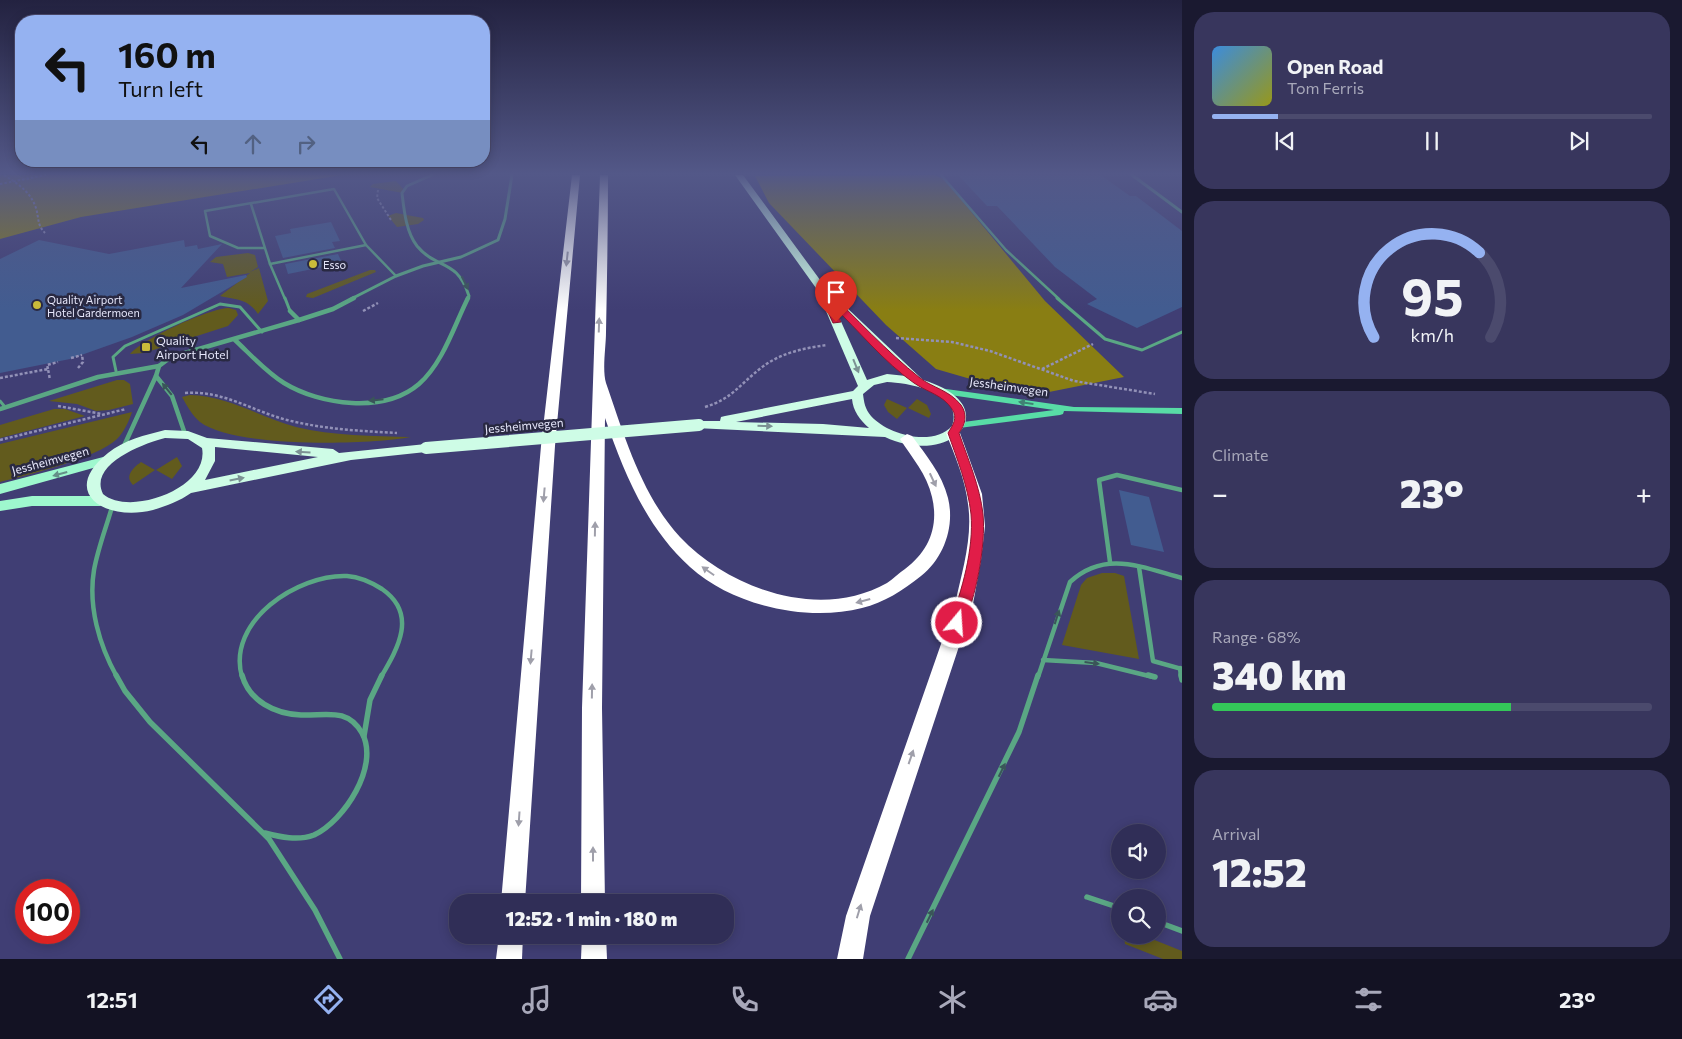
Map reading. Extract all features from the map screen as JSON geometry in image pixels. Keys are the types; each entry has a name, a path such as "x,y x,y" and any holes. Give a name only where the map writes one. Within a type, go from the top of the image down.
{"highway":[{"path":"514,894 548,446 571,220"},
{"path":"593,894 592,708 603,220"},
{"path":"771,220 822,290 919,382"},
{"path":"822,290 860,390"},
{"path":"598,374 640,487 658,522 675,543 714,576 736,588 766,599 818,607 842,606 876,597 896,588 928,560 937,546 941,531 940,498 926,468 907,439"},
{"path":"850,959 858,916 964,604 974,555 977,514 956,429 960,416 957,408 939,391 919,382 887,378 874,380 860,390 856,402 859,410 876,427 889,434 925,441 942,439 956,429"},
{"name":"Jessheimvegen","path":"699,425 860,390"},
{"name":"Jessheimvegen","path":"189,488 351,455 699,425 823,428 889,434"},
{"path":"185,434 143,439 123,449 107,460 98,471 93,483 94,493 106,504 131,508 152,505 173,497 189,488 202,476 210,463 210,452 205,442"},
{"name":"Jessheimvegen","path":"185,434 205,442 351,455"},
{"path":"509,959 510,944"},
{"path":"594,944 594,959"}],"main road":[{"name":"Jessheimvegen","path":"939,391 1074,410 1182,412"},
{"name":"Jessheimvegen","path":"956,429 1074,410"},
{"name":"Jessheimvegen","path":"0,489 107,460"},
{"path":"0,506 32,501 106,504"}],"street":[{"path":"235,340 272,375 285,384 312,397 361,402 382,400 400,395 418,385 428,374 469,296 466,281 455,269 418,247 411,235 408,220"},
{"path":"2,408 116,372 139,366 158,366 170,357 235,340 333,309 396,276 461,257 498,240 505,220"},
{"path":"290,311 299,320"},
{"path":"123,449 137,425 142,405 156,376 158,366"},
{"path":"156,376 172,396 185,434"}],"lane":[{"path":"207,220 210,236 238,248 264,248"},
{"path":"256,220 270,264 290,311"},
{"path":"352,220 366,245 396,276"},
{"path":"979,220 1006,250 1084,324 1105,339 1142,350 1182,332"},
{"path":"270,264 366,245"},
{"path":"116,372 113,357 125,346 220,304 242,307 262,332"},
{"path":"0,401 2,408"},
{"path":"1110,562 1098,484 1100,480 1117,475 1182,490"},
{"path":"106,504 93,579 94,618 106,652 125,693 153,728 265,833 316,910 340,959"},
{"path":"908,959 1019,732 1070,582 1086,568 1110,562 1182,578"},
{"path":"1139,567 1154,661 1181,668 1182,680"},
{"path":"265,833 300,839 324,830 336,821 345,810 358,788 367,749 364,736 369,705 374,690 392,662 402,638 400,610 384,588 372,582 343,576 312,581 284,595 270,605 249,630 240,652 239,667 245,687 259,703 277,711 300,714 332,713 345,716 353,721 364,736"},
{"path":"1043,660 1096,663 1155,677"},
{"path":"1087,897 1111,905"},
{"path":"1166,925 1182,930"}],"path":[{"path":"37,220 37,226 45,233"},
{"path":"893,338 952,342 990,351 1074,381 1162,394"},
{"path":"1042,369 1105,339"},
{"path":"697,409 721,403 734,396 755,372 766,364 796,351 830,344"},
{"path":"71,358 82,356"},
{"path":"51,383 47,365 58,362"},
{"path":"0,378 48,369"},
{"path":"181,394 202,392 217,394 285,420 315,426 402,434"},
{"path":"52,405 73,408 85,414 111,414"},
{"path":"0,440 135,407"}],"shaded area":[{"path":"0,220 71,220 0,239"},
{"path":"391,220 424,220 418,224 397,227"},
{"path":"785,220 978,220 1045,301 1124,377 1029,396 936,369 886,325"},
{"path":"248,253 255,255 258,267 250,272 259,268 268,301 258,314 246,303 237,299 220,296 250,273 227,277 223,264 210,262 216,257"},
{"path":"370,270 375,270 376,272 313,298 306,297 307,294"},
{"path":"229,308 236,310 238,315 228,326 144,353 130,354 148,340 177,325 207,313"},
{"path":"117,380 124,380 130,384 133,404 96,411 77,404 49,401"},
{"path":"190,395 218,399 283,423 310,430 353,435 411,437 334,443 270,440 241,436 217,430 200,422 182,397"},
{"path":"887,399 907,408 897,419 888,412 884,405"},
{"path":"917,399 927,405 931,414 929,418 908,408"},
{"path":"54,409 65,409 85,416 0,438 0,425"},
{"path":"132,412 128,423 117,439 94,453 61,465 0,482 0,444"},
{"path":"177,457 182,466 172,479 156,470"},
{"path":"141,462 155,470 133,485 130,482 129,475"},
{"path":"1102,573 1115,573 1124,576 1139,659 1062,645 1081,585 1087,578"},
{"path":"1125,944 1164,944 1182,951 1182,959 1163,959"}],"building":[{"path":"1010,220 1167,220 1182,231 1182,307 1137,328 1087,304 1097,299 1055,267"},
{"path":"331,222 340,241 332,242 335,248 283,258 275,236 291,233 290,229"},
{"name":"Quality Airport Hotel Gardermoen","path":"39,240 109,254 184,240 185,247 197,245 198,249 222,244 181,288 246,275 247,277 183,315 132,337 70,359 0,373 0,259"},
{"name":"Esso","path":"338,254 342,263 288,274 285,264"},
{"path":"1119,490 1149,497 1164,552 1131,545"}],"place":[{"name":"Esso","path":"313,264"},
{"name":"Quality Airport Hotel Gardermoen","path":"37,305"},
{"name":"Quality Airport Hotel","path":"146,347"}],"route":[{"path":"836,322 822,290 897,364 919,382 939,391 950,399 957,408 960,416 959,425 953,433 967,469 977,514 974,555 964,604 957,623"}]}
